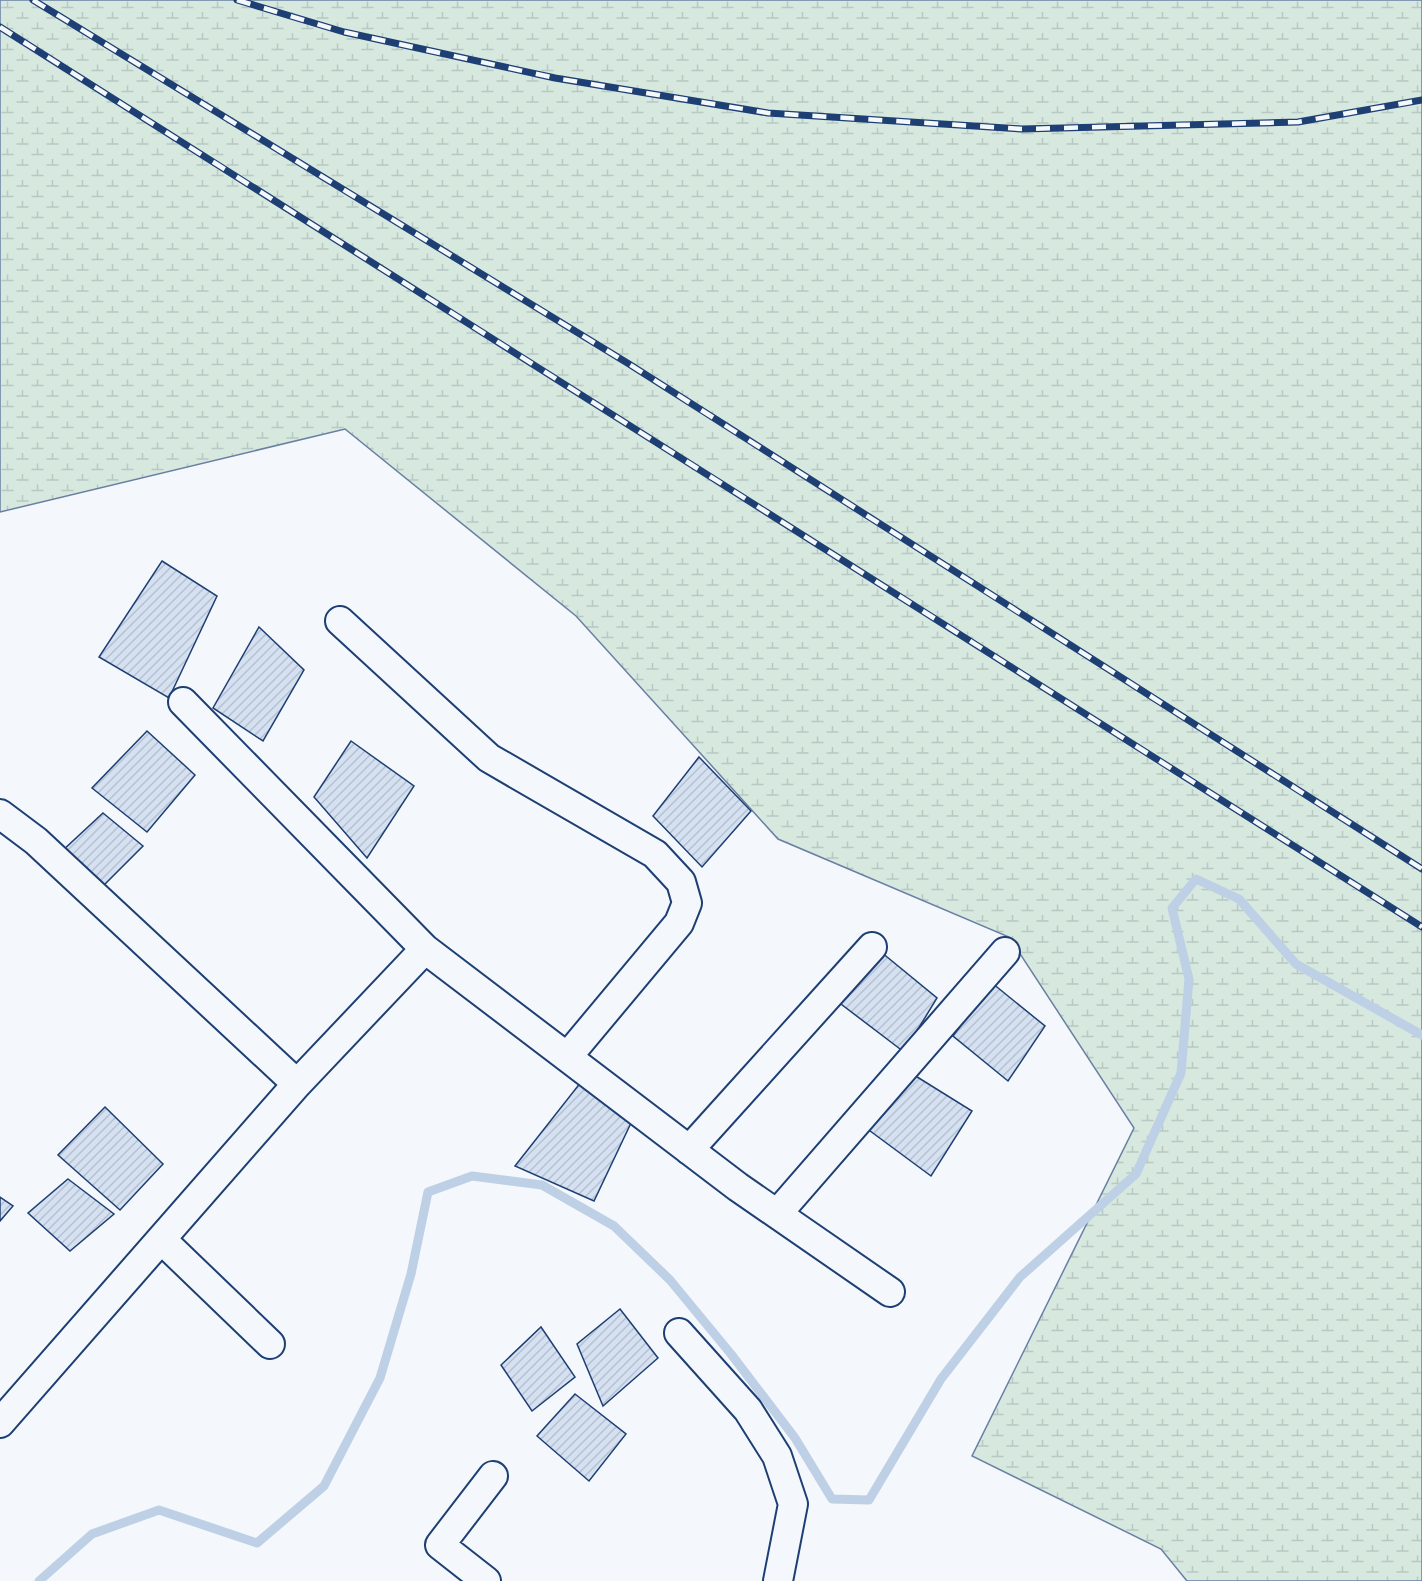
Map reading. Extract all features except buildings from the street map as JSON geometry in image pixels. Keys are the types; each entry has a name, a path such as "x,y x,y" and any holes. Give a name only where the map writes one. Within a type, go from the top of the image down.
{"street":[{"path":"339,621 489,758 655,854 681,882 687,903 679,923 568,1056"},
{"path":"183,702 425,949 689,1150 890,1292"},
{"path":"0,814 36,841 297,1084"},
{"path":"689,1150 872,947"},
{"path":"0,1424 297,1084 425,949"},
{"path":"777,1214 1005,952"},
{"path":"162,1240 270,1344"},
{"path":"679,1333 748,1410 777,1456 793,1504 778,1581"},
{"path":"486,1581 440,1545 493,1476"}],"green space":[{"path":"0,0 1422,0 1422,1581 1187,1581 1161,1549 972,1456 1134,1128 1009,937 778,839 576,616 345,429 0,512"}],"waterway":[{"path":"39,1581 92,1534 159,1510 257,1543 324,1486 380,1378 411,1274 428,1192 472,1176 542,1185 614,1226 670,1280 731,1354 795,1438 832,1499 869,1500 941,1379 1020,1277 1136,1174 1181,1073 1189,979 1172,908 1196,879 1239,899 1296,964 1422,1035"}],"railway":[{"path":"33,0 629,364 1422,869"},
{"path":"237,0 344,32 555,78 768,113 1022,129 1298,122 1422,100"},
{"path":"0,27 1422,927"}]}
